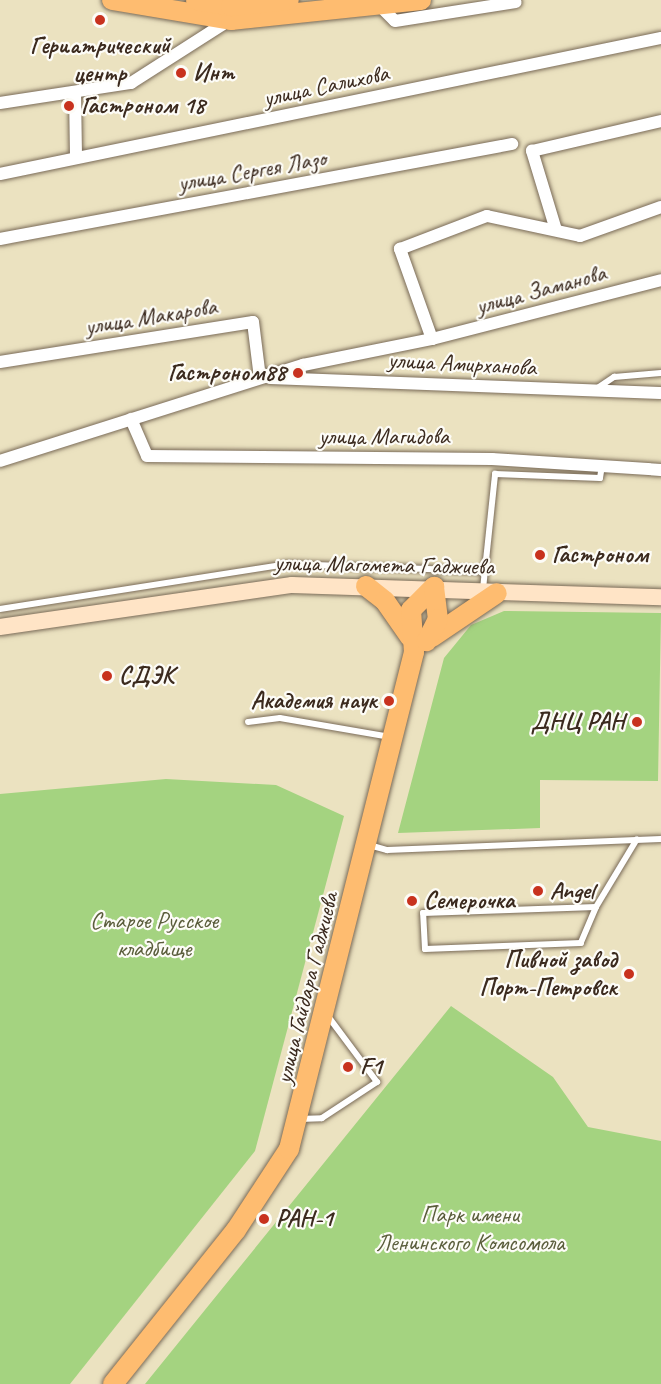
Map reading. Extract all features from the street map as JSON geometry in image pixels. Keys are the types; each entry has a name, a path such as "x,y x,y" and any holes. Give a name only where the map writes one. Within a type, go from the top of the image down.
{"main road":[{"path":"112,0 231,13 421,0"},
{"path":"196,0 231,13 289,0"},
{"name":"улица Магомета Гаджиева","path":"0,625 291,582 433,589"},
{"name":"улица Магомета Гаджиева","path":"0,625 292,585 661,596"},
{"path":"366,586 385,601 417,644"},
{"path":"417,644 411,610 433,589"},
{"path":"417,644 438,619 433,589"},
{"name":"улица Гайдара Гаджиева","path":"326,1014 417,644 490,591"},
{"name":"улица Гайдара Гаджиева","path":"115,1384 275,1178 299,1119 369,845 393,737"}],"street":[{"path":"377,3 395,21 519,1"},
{"path":"0,103 131,82 231,13"},
{"name":"улица Салихова","path":"0,174 661,38"},
{"path":"75,92 76,158"},
{"path":"555,230 532,150 565,140 661,122"},
{"name":"улица Сергея Лазо","path":"0,239 512,144"},
{"name":"улица Заманова","path":"432,339 400,249 487,216 580,236 661,207"},
{"name":"улица Заманова","path":"260,378 432,339 661,280"},
{"name":"улица Макарова","path":"0,362 253,322 260,378"},
{"path":"0,461 260,378"},
{"name":"улица Амирханова","path":"260,378 661,393"},
{"name":"улица Магидова","path":"131,419 147,456 492,459 661,470"}],"lane":[{"path":"593,391 614,377 661,373"},
{"path":"490,591 484,571 495,474 600,478 602,466"},
{"path":"0,609 286,564 484,571"},
{"path":"248,722 280,718 393,737"},
{"path":"596,907 423,913 425,949 580,943 596,907 637,839"},
{"path":"369,845 387,850 661,839"},
{"path":"299,1119 322,1118 377,1082 326,1014"}],"green space":[{"path":"504,611 661,613 658,781 540,780 540,828 398,833 444,658 471,625"},
{"name":"Старое Русское кладбище","path":"166,779 276,785 344,816 255,1151 70,1384 0,1384 0,794"},
{"name":"Парк имени Ленинского Комсомола","path":"451,1006 553,1077 588,1127 661,1141 661,1384 145,1384"}],"place":[{"name":"Гериатрический центр","path":"100,20"},
{"name":"Инт","path":"181,73"},
{"name":"Гастроном 18","path":"69,106"},
{"name":"Гастроном88","path":"298,373"},
{"name":"Гастроном","path":"540,555"},
{"name":"СДЭК","path":"107,676"},
{"name":"Академия наук","path":"389,701"},
{"name":"ДНЦ РАН","path":"637,722"},
{"name":"Angel","path":"538,891"},
{"name":"Семерочка","path":"412,901"},
{"name":"Пивной завод Порт-Петровск","path":"629,974"},
{"name":"F1","path":"348,1067"},
{"name":"РАН-1","path":"264,1219"}]}
